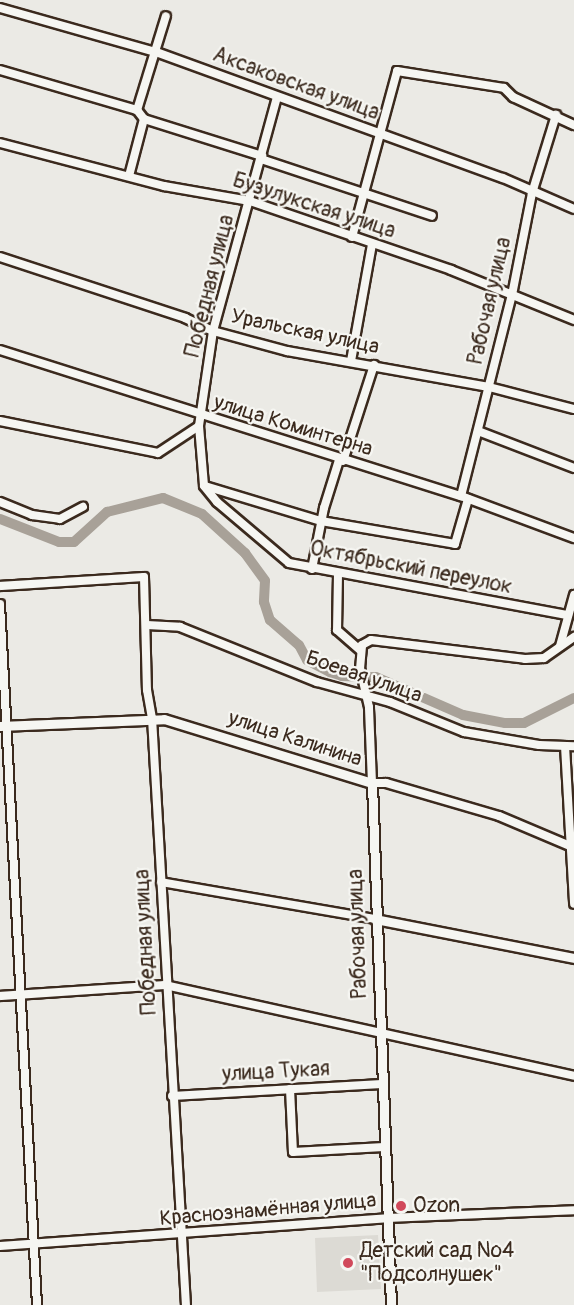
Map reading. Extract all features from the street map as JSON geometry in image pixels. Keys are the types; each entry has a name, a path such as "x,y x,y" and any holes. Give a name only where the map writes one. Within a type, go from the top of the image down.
{"main road":[{"name":"улица Калинина","path":"5,726 152,718 178,721 372,783"},
{"name":"Рабочая улица","path":"372,783 375,919 391,1305"},
{"path":"375,919 574,958"}],"street":[{"name":"Аксаковская улица","path":"0,8 156,52 502,178 532,193 574,209"},
{"path":"137,110 166,16"},
{"path":"0,70 137,110 144,119 432,216"},
{"path":"352,237 378,133 397,71 504,88 513,97 574,125"},
{"name":"Победная улица","path":"201,416 213,332 277,97"},
{"name":"Рабочая улица","path":"321,521 455,544 478,431 512,295 532,193 556,115"},
{"path":"129,176 144,119"},
{"name":"Бузулукская улица","path":"0,143 164,186 250,201 512,295 574,320"},
{"path":"351,361 372,244"},
{"name":"Уральская улица","path":"0,257 185,318 213,332 287,351 489,387 574,409"},
{"name":"улица Коминтерна","path":"0,350 201,416 464,497 574,538"},
{"path":"312,569 321,521 374,365"},
{"path":"201,416 199,426 204,486 321,521"},
{"path":"0,421 158,453 199,426"},
{"path":"478,431 574,468"},
{"name":"Октябрьский переулок","path":"204,486 217,502 289,562 338,574 568,615"},
{"path":"0,502 32,515 60,519 82,507"},
{"path":"338,574 337,630 360,650 365,641 371,640 525,659 544,658 574,637"},
{"name":"Победная улица","path":"0,586 144,577 147,690 152,718 165,985 186,1305"},
{"path":"560,648 574,595"},
{"path":"0,604 5,726 23,995 37,1305"},
{"name":"Боевая улица","path":"147,625 180,627 317,682 365,694 464,732 574,746"},
{"name":"Рабочая улица","path":"360,650 365,694 369,707 372,783"},
{"path":"565,746 574,904"},
{"name":"улица Калинина","path":"372,783 386,783 499,816 570,846"},
{"path":"161,882 375,919"},
{"path":"0,996 165,985 574,1076"},
{"name":"улица Тукая","path":"172,1096 382,1084"},
{"path":"290,1089 293,1152 384,1147"},
{"name":"Краснознамённая улица","path":"0,1246 180,1236 387,1218 574,1210"}],"shaded area":[{"name":"Детский сад №4 \"Подсолнушек\"","path":"378,1235 381,1289 317,1292 315,1238"}],"waterway":[{"path":"0,519 59,542 74,542 107,512 163,498 202,514 245,553 265,581 264,602 270,620 299,645 307,660 330,672 342,676 376,677 463,715 505,723 524,723 574,698"}],"place":[{"name":"Ozon","path":"401,1206"},
{"name":"Детский сад №4 \"Подсолнушек\"","path":"348,1263"}]}
